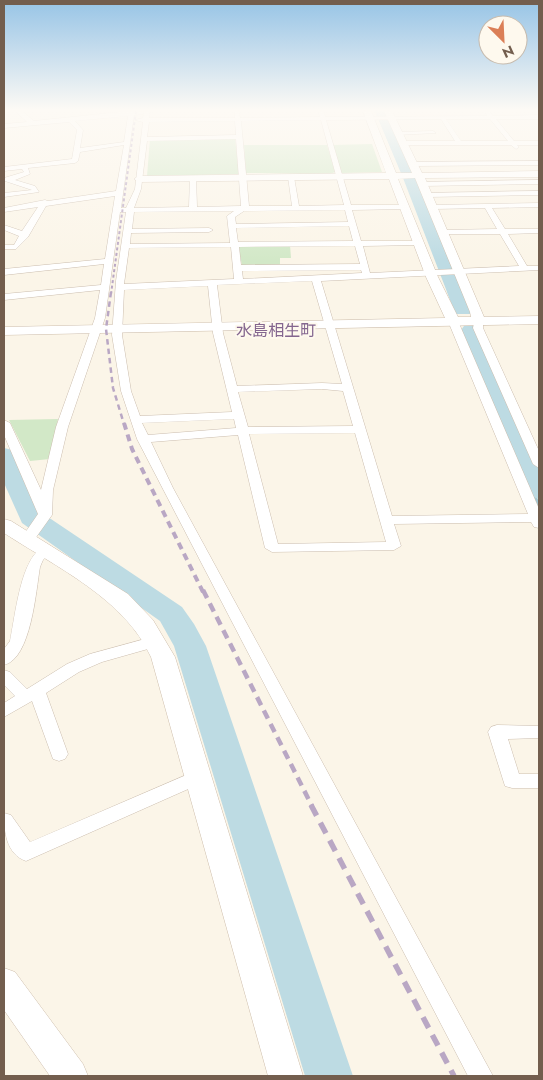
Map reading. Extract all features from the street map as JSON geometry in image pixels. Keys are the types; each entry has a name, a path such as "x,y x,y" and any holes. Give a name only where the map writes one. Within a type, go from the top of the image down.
{"street":[{"path":"4,169 75,161"},
{"path":"4,660 18,642 33,567 37,558 39,531 56,450 100,318 124,161"},
{"path":"141,161 139,179 129,210 117,328 119,355 135,420 167,488 481,1076"},
{"path":"239,282 231,216 245,207 240,161"},
{"path":"335,161 366,271"},
{"path":"390,161 419,243 435,273 453,321 496,398 539,464"},
{"path":"386,520 538,520 496,398 478,328 478,321 457,272 444,232 412,164 539,162"},
{"path":"529,163 539,177"},
{"path":"6,179 28,174 24,167"},
{"path":"121,179 339,176 482,179 539,177"},
{"path":"291,177 296,208"},
{"path":"193,178 193,209"},
{"path":"4,195 37,190 34,187 6,179"},
{"path":"482,179 492,194"},
{"path":"4,210 46,202 119,193"},
{"path":"427,195 539,193"},
{"path":"4,247 16,247 46,202"},
{"path":"433,207 536,205 539,215"},
{"path":"487,206 525,268"},
{"path":"116,210 405,207"},
{"path":"232,226 353,224"},
{"path":"4,227 25,235"},
{"path":"128,231 209,230"},
{"path":"444,232 539,231"},
{"path":"126,246 419,243"},
{"path":"4,272 108,262"},
{"path":"237,268 435,273 539,268"},
{"path":"120,287 316,278 366,271"},
{"path":"212,283 217,326 272,548 394,546 316,278"},
{"path":"4,297 105,287"},
{"path":"4,331 539,320"},
{"path":"233,389 322,386 347,388"},
{"path":"135,420 240,415"},
{"path":"4,423 39,531"},
{"path":"143,439 244,431 360,429"},
{"path":"4,525 39,531 136,612 156,640 163,658 286,1076"},
{"path":"4,711 73,668 96,658 156,640"},
{"path":"4,676 31,693 59,754"},
{"path":"539,732 497,732 512,781 539,781"},
{"path":"4,821 26,853 198,777"},
{"path":"4,983 71,1076"}],"green space":[{"path":"148,161 238,161 239,174 147,176"},
{"path":"245,161 332,161 335,172 330,174 246,173"},
{"path":"338,161 378,161 382,172 341,173"},
{"path":"290,245 291,258 280,258 280,266 242,265 238,246"},
{"path":"58,419 50,459 30,461 9,420"}],"waterway":[{"path":"398,161 411,192"},
{"path":"403,161 463,310"},
{"path":"411,190 450,294"},
{"path":"449,292 456,310"},
{"path":"465,330 504,424"},
{"path":"471,330 539,491"},
{"path":"504,423 539,508"},
{"path":"4,455 31,517 171,614 179,624 190,646 329,1076"}],"railway":[{"path":"111,294 129,161"},
{"path":"111,292 106,329 113,388 124,424"},
{"path":"124,423 132,449 203,592"},
{"path":"203,590 312,806"},
{"path":"311,805 454,1076"}],"district":[{"name":"水島相生町","path":"276,330"}]}
